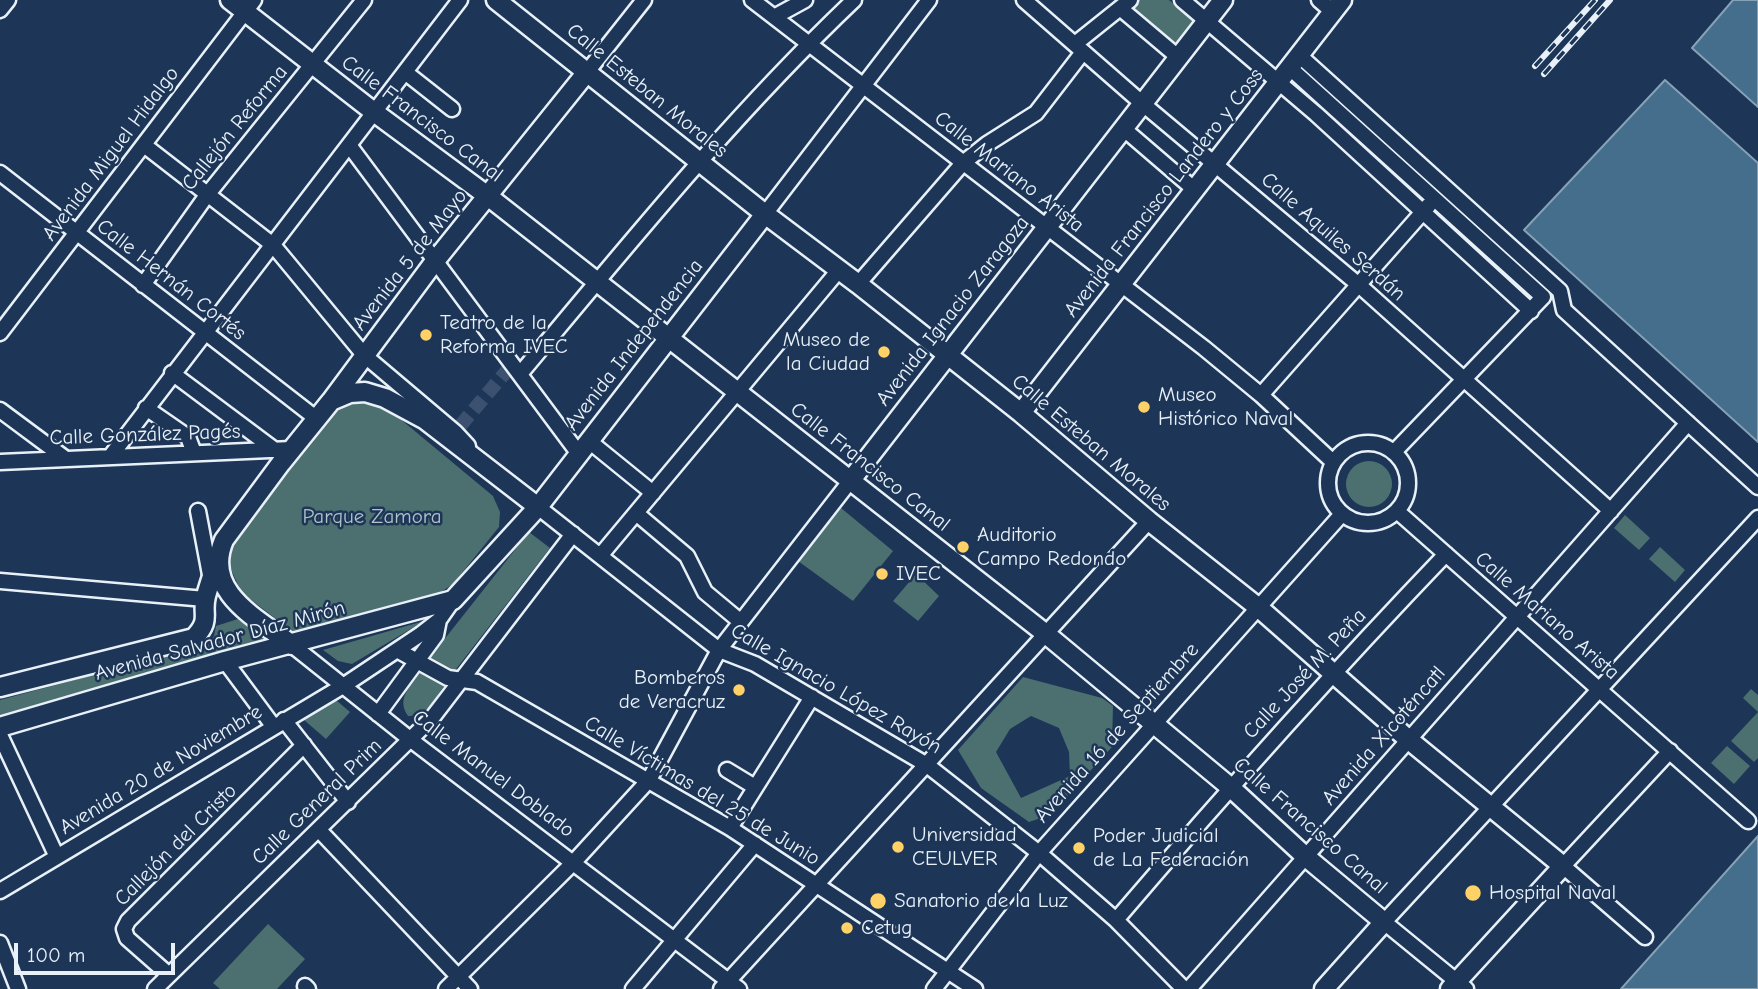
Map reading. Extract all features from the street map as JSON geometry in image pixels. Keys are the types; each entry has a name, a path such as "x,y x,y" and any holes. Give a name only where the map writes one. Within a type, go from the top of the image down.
{"main road":[{"name":"Calle Francisco Canal","path":"230,0 250,6 313,64 489,197 1046,634 1154,722 1306,857 1384,922"},
{"name":"Calle Esteban Morales","path":"496,0 1021,413 1149,521 1259,608 1409,740 1563,866"},
{"name":"Avenida Ignacio Zaragoza","path":"851,481 1223,0"},
{"name":"Avenida Francisco Landero y Coss","path":"1021,413 1338,6"},
{"name":"Avenida 5 de Mayo","path":"218,573 224,540 284,450 317,419 435,261 587,72"},
{"name":"Avenida Independencia","path":"453,600 538,507 765,214"},
{"name":"Calle Ignacio López Rayón","path":"331,401 350,393 365,391 385,398 424,419 538,507"},
{"name":"Avenida Salvador Díaz Mirón","path":"0,687 194,638 204,628 207,611 205,599 218,573"},
{"name":"Calle Manuel Doblado","path":"218,573 237,603 292,645"},
{"name":"Avenida Salvador Díaz Mirón","path":"0,727 225,661 453,600"},
{"path":"1457,986 1563,866"},
{"path":"1324,989 1384,922"}],"street":[{"path":"0,10 8,0"},
{"name":"Callejón Reforma","path":"143,285 207,194 364,0"},
{"path":"110,457 460,0"},
{"name":"Avenida 5 de Mayo","path":"587,72 645,0"},
{"name":"Calle Mariano Arista","path":"752,0 1261,395 1333,462"},
{"path":"774,17 805,0"},
{"path":"514,368 597,282 699,162 808,43 854,0"},
{"name":"Avenida Independencia","path":"765,214 929,0"},
{"name":"Calle Aquiles Serdán","path":"1024,0 1360,286 1611,511"},
{"path":"1182,0 1207,19 1290,68 1560,291 1564,310 1758,486"},
{"path":"1319,0 1338,6"},
{"path":"858,284 963,163 986,144 1036,113 1079,48 1125,4 1178,57"},
{"name":"Avenida Miguel Hidalgo","path":"0,333 250,6"},
{"path":"1290,68 1543,297 1394,452"},
{"path":"1290,68 1316,114 1531,311"},
{"path":"405,72 452,109"},
{"path":"1316,114 1327,101"},
{"path":"1124,129 1195,190"},
{"name":"Calle Ignacio López Rayón","path":"144,145 273,245 364,355 457,429 487,469"},
{"path":"349,145 514,368 584,447 653,493"},
{"name":"Calle Hernán Cortés","path":"0,173 317,419"},
{"path":"1261,395 1435,199"},
{"path":"600,556 839,270"},
{"path":"172,373 284,450"},
{"path":"146,408 188,437 194,453"},
{"path":"0,410 66,459"},
{"name":"Avenida Xicoténcatl","path":"1189,989 1688,423"},
{"path":"1366,443 1394,452 1408,476 1406,495 1397,511 1383,521 1366,524 1342,514 1328,490 1329,471 1333,462 1347,448 1366,443"},
{"name":"Calle González Pagés","path":"0,462 284,450"},
{"name":"Avenida Ignacio Zaragoza","path":"446,989 573,863 649,780 719,649 851,481"},
{"name":"Calle Ignacio López Rayón","path":"538,507 719,649 755,664 927,765 1039,853 1116,920 1184,989"},
{"path":"198,511 218,573"},
{"name":"Calle Mariano Arista","path":"1397,511 1748,821"},
{"path":"636,513 687,556 705,592 741,622"},
{"name":"Avenida 16 de Septiembre","path":"934,989 1039,853 1342,514"},
{"path":"1384,922 1758,518"},
{"path":"730,986 817,886 1149,521"},
{"name":"Calle General Prim","path":"155,989 432,718 573,534"},
{"name":"Calle José M. Peña","path":"1116,920 1230,787 1446,554"},
{"path":"0,581 205,599"},
{"name":"Avenida Independencia","path":"343,686 439,620 453,600"},
{"path":"378,714 436,635 439,620"},
{"name":"Calle Manuel Doblado","path":"292,645 730,986"},
{"name":"Calle Víctimas del 25 de Junio","path":"397,650 448,678 477,682 649,780 755,844 975,989"},
{"path":"225,661 279,724 304,745 348,802"},
{"name":"Avenida 20 de Noviembre","path":"0,891 343,686"},
{"path":"730,828 813,697"},
{"path":"0,735 57,857"},
{"name":"Callejón del Cristo","path":"170,975 127,938 124,929 128,921 304,745"},
{"path":"1563,866 1670,751"},
{"path":"727,770 755,787"},
{"path":"319,830 470,989"},
{"path":"633,989 755,844"},
{"name":"Calle Esteban Morales","path":"1563,866 1645,937"},
{"name":"Calle Francisco Canal","path":"1384,922 1457,986"},
{"path":"0,943 19,989"}],"green space":[{"path":"1130,0 1169,0 1197,22 1172,52 1120,8"},
{"name":"Parque Zamora","path":"364,400 381,403 493,496 500,512 499,527 453,584 438,594 315,632 293,632 241,592 230,567 232,544 333,413 347,404"},
{"path":"1369,461 1385,468 1392,484 1385,500 1369,507 1353,500 1346,484 1353,468"},
{"path":"841,508 893,551 853,601 798,561"},
{"path":"1625,515 1650,538 1639,550 1614,528"},
{"path":"529,532 550,548 453,673 428,660"},
{"path":"1660,547 1685,570 1675,582 1649,559"},
{"path":"916,574 939,596 918,621 893,601"},
{"path":"241,618 272,641 0,717 0,700 208,644 214,636 216,626"},
{"path":"424,621 352,664 338,661 323,650"},
{"path":"420,673 444,686 425,710 415,716 408,716 403,704 404,699"},
{"path":"1023,677 1102,698 1113,706 1112,747 1050,815 1029,822 981,788 958,750","holes":["1031,716 1059,728 1069,752 1070,776 1021,798 996,752 1010,729"]},
{"path":"1751,689 1758,695 1758,712 1743,698"},
{"path":"336,700 350,712 326,739 304,720"},
{"path":"1758,712 1758,758 1754,762 1731,741"},
{"path":"1727,746 1750,766 1734,784 1711,763"},
{"path":"268,924 305,959 277,989 220,989 213,983"}],"water":[{"path":"1733,0 1758,0 1758,107 1692,48"},
{"path":"1665,80 1758,163 1758,442 1524,230"},
{"path":"1758,836 1758,989 1621,989"}],"tunnel":[{"path":"460,426 510,367"}],"railway":[{"path":"1535,66 1595,0"},
{"path":"1544,74 1610,0"}],"place":[{"name":"Teatro de la Reforma IVEC","path":"426,335"},
{"name":"Museo de la Ciudad","path":"884,352"},
{"name":"Museo Histórico Naval","path":"1144,407"},
{"name":"Auditorio Campo Redondo","path":"963,547"},
{"name":"IVEC","path":"882,574"},
{"name":"Bomberos de Veracruz","path":"739,690"},
{"name":"Universidad CEULVER","path":"898,847"},
{"name":"Poder Judicial de La Federación","path":"1079,848"},
{"name":"Hospital Naval","path":"1473,893"},
{"name":"Sanatorio de la Luz","path":"878,901"},
{"name":"Cetug","path":"847,928"}]}
